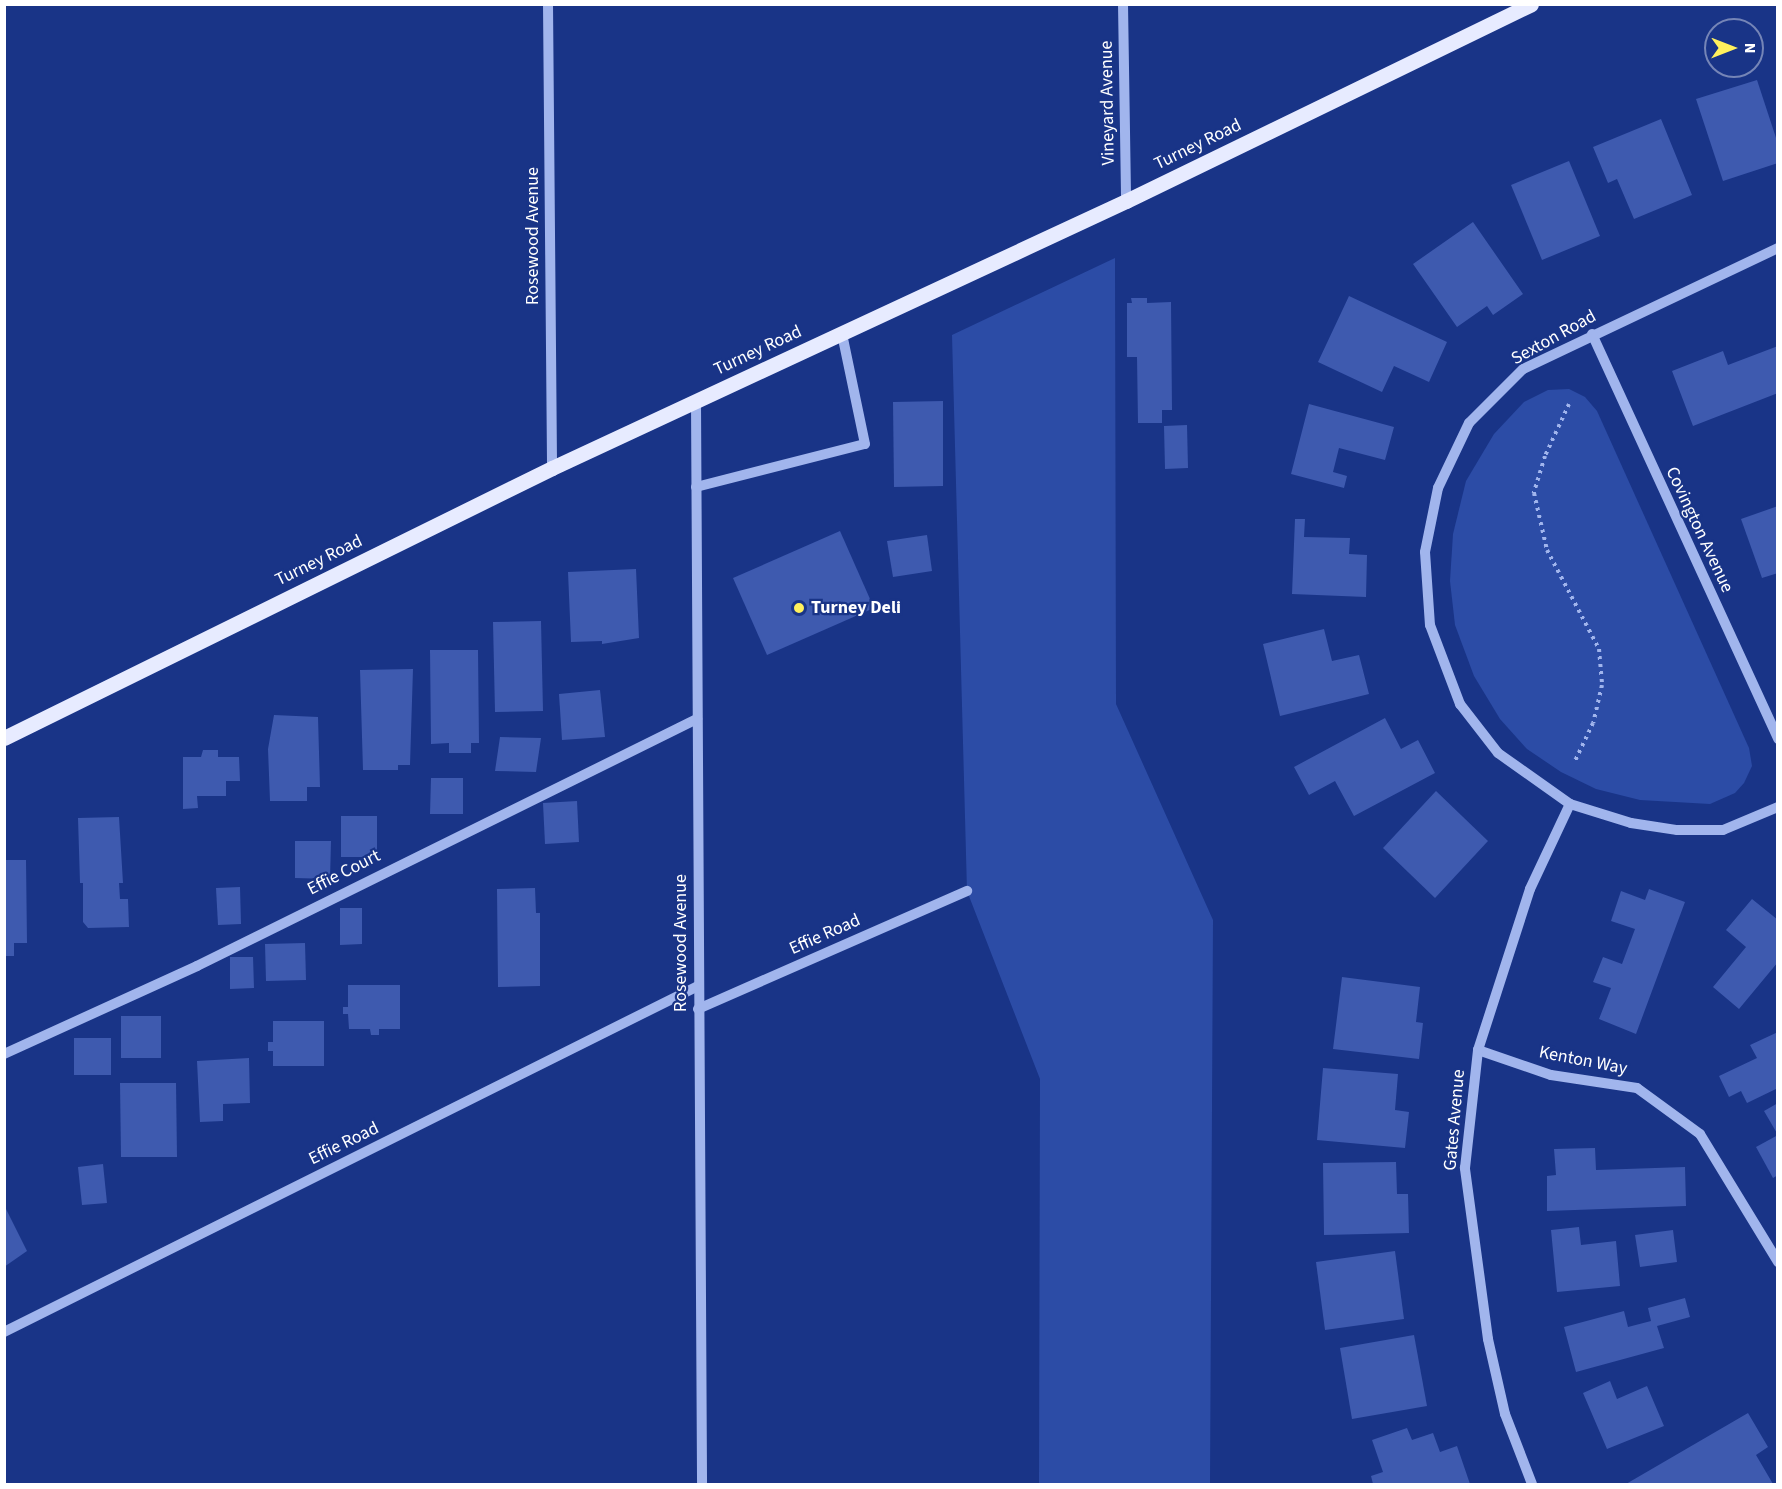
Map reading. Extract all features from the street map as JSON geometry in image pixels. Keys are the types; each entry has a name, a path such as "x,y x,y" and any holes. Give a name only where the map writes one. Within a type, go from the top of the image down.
{"main road":[{"name":"Turney Road","path":"4,738 552,468 1126,201 1531,4"}],"street":[{"name":"Rosewood Avenue","path":"548,4 552,468"},
{"name":"Vineyard Avenue","path":"1123,4 1126,201"},
{"name":"Sexton Road","path":"1778,248 1592,334 1523,369 1469,423 1438,488 1425,552 1430,625 1460,704 1498,753 1570,804 1631,823 1677,830 1723,830 1778,807"},
{"path":"696,487 865,444 842,334"},
{"name":"Covington Avenue","path":"1592,334 1778,739"},
{"name":"Rosewood Avenue","path":"696,402 702,1485"},
{"name":"Effie Court","path":"4,1054 197,966 697,719"},
{"name":"Gates Avenue","path":"1532,1485 1505,1414 1488,1339 1465,1167 1478,1050 1530,889 1570,804"},
{"name":"Effie Road","path":"698,1010 967,891"},
{"name":"Effie Road","path":"4,1332 698,986"},
{"name":"Kenton Way","path":"1478,1050 1551,1075 1637,1088 1700,1134 1778,1262"}],"path":[{"path":"1569,404 1545,456 1534,493 1547,550 1599,649 1602,685 1593,723 1575,761"}],"shaded area":[{"path":"1115,258 1116,704 1213,920 1210,1484 1039,1484 1040,1079 967,891 952,335"},
{"path":"1569,389 1585,397 1597,411 1749,748 1752,766 1744,783 1735,793 1710,804 1640,800 1596,789 1561,772 1527,749 1500,719 1474,676 1455,625 1450,581 1453,534 1466,481 1494,434 1524,402 1548,390"}],"building":[{"path":"1757,80 1778,144 1778,163 1723,181 1696,99"},
{"path":"1661,119 1692,195 1634,219 1617,179 1608,183 1593,147"},
{"path":"1569,161 1600,236 1542,260 1511,185"},
{"path":"1473,222 1523,294 1493,315 1487,306 1457,327 1413,264"},
{"path":"1349,296 1447,342 1429,382 1394,366 1382,392 1318,362"},
{"path":"1131,298 1147,298 1147,303 1171,302 1172,410 1162,410 1162,423 1138,423 1137,357 1127,357 1127,303 1132,303"},
{"path":"1778,346 1778,393 1693,426 1672,371 1723,351 1728,365"},
{"path":"943,401 943,486 894,487 893,402"},
{"path":"1309,404 1394,427 1385,460 1339,448 1333,472 1347,476 1344,488 1291,474"},
{"path":"1187,425 1188,468 1165,469 1164,426"},
{"path":"1778,506 1778,573 1762,578 1741,519"},
{"path":"1295,519 1305,519 1304,537 1350,538 1349,554 1367,555 1366,597 1292,594"},
{"path":"840,531 874,608 767,655 733,578"},
{"path":"927,535 932,571 893,577 887,541"},
{"path":"636,569 639,638 602,644 602,641 571,642 568,572"},
{"path":"541,621 543,711 495,712 493,622"},
{"path":"1324,629 1332,661 1359,655 1369,694 1280,716 1263,644"},
{"path":"430,650 478,650 479,743 471,743 471,753 449,753 449,743 431,744"},
{"path":"413,669 410,765 398,765 398,770 363,770 360,670"},
{"path":"600,690 605,737 562,740 559,694"},
{"path":"274,715 318,717 320,787 307,787 307,801 270,801 268,749"},
{"path":"1385,718 1401,749 1418,740 1435,773 1354,816 1335,781 1309,795 1294,767"},
{"path":"500,737 541,738 536,772 495,771"},
{"path":"203,750 218,750 218,757 239,757 240,781 226,781 226,796 197,796 198,808 183,809 183,757 201,757"},
{"path":"431,778 463,778 463,814 430,814"},
{"path":"1436,791 1488,841 1435,898 1383,848"},
{"path":"577,801 579,842 545,844 543,803"},
{"path":"341,816 377,816 377,857 341,857"},
{"path":"119,817 123,883 119,883 120,899 128,899 129,927 88,928 83,922 83,883 80,883 78,818"},
{"path":"295,841 331,841 330,879 295,878"},
{"path":"4,860 26,860 27,943 14,943 14,956 4,956"},
{"path":"240,887 241,924 218,925 216,888"},
{"path":"535,888 536,913 540,913 540,986 498,987 497,889"},
{"path":"1649,889 1685,902 1636,1034 1599,1019 1611,988 1593,982 1603,957 1622,964 1635,929 1611,921 1621,891 1645,900"},
{"path":"1752,899 1778,920 1778,962 1739,1009 1713,987 1746,947 1726,930"},
{"path":"340,908 362,908 362,944 340,945"},
{"path":"305,943 306,980 266,981 265,944"},
{"path":"230,957 253,957 254,988 230,989"},
{"path":"1342,977 1420,987 1416,1022 1423,1023 1419,1059 1333,1049"},
{"path":"348,985 400,985 400,1029 379,1029 379,1035 371,1035 370,1029 349,1029 348,1014 343,1014 343,1007 348,1007"},
{"path":"121,1016 161,1016 161,1058 121,1058"},
{"path":"273,1021 324,1021 324,1066 273,1066 273,1051 268,1051 268,1042 273,1042"},
{"path":"1778,1032 1778,1088 1747,1103 1741,1091 1729,1097 1719,1076 1757,1058 1750,1045"},
{"path":"74,1038 111,1038 111,1075 74,1075"},
{"path":"249,1058 250,1103 223,1104 223,1121 200,1122 197,1061"},
{"path":"1323,1068 1398,1074 1395,1110 1409,1112 1405,1148 1317,1140"},
{"path":"120,1083 176,1083 177,1157 121,1157"},
{"path":"1778,1103 1778,1135 1764,1111"},
{"path":"1778,1135 1778,1175 1773,1178 1756,1147"},
{"path":"1595,1148 1596,1170 1685,1167 1686,1206 1547,1211 1547,1176 1556,1175 1554,1149"},
{"path":"1396,1162 1397,1194 1408,1194 1409,1233 1324,1235 1323,1163"},
{"path":"103,1164 107,1203 82,1205 78,1167"},
{"path":"4,1205 27,1251 4,1267"},
{"path":"1579,1227 1581,1245 1616,1241 1620,1286 1557,1292 1551,1230"},
{"path":"1673,1230 1677,1262 1640,1267 1635,1235"},
{"path":"1395,1251 1404,1319 1325,1330 1316,1262"},
{"path":"1685,1298 1690,1317 1657,1326 1664,1348 1576,1372 1564,1327 1624,1311 1628,1327 1651,1321 1648,1308"},
{"path":"1414,1335 1427,1406 1352,1419 1340,1348"},
{"path":"1610,1381 1617,1399 1647,1386 1664,1426 1607,1449 1583,1393"},
{"path":"1748,1413 1768,1447 1756,1455 1773,1484 1626,1484"},
{"path":"1407,1428 1412,1440 1433,1433 1440,1452 1457,1446 1470,1484 1373,1484 1371,1476 1383,1472 1372,1440"}],"place":[{"name":"Turney Deli","path":"799,608"}]}
